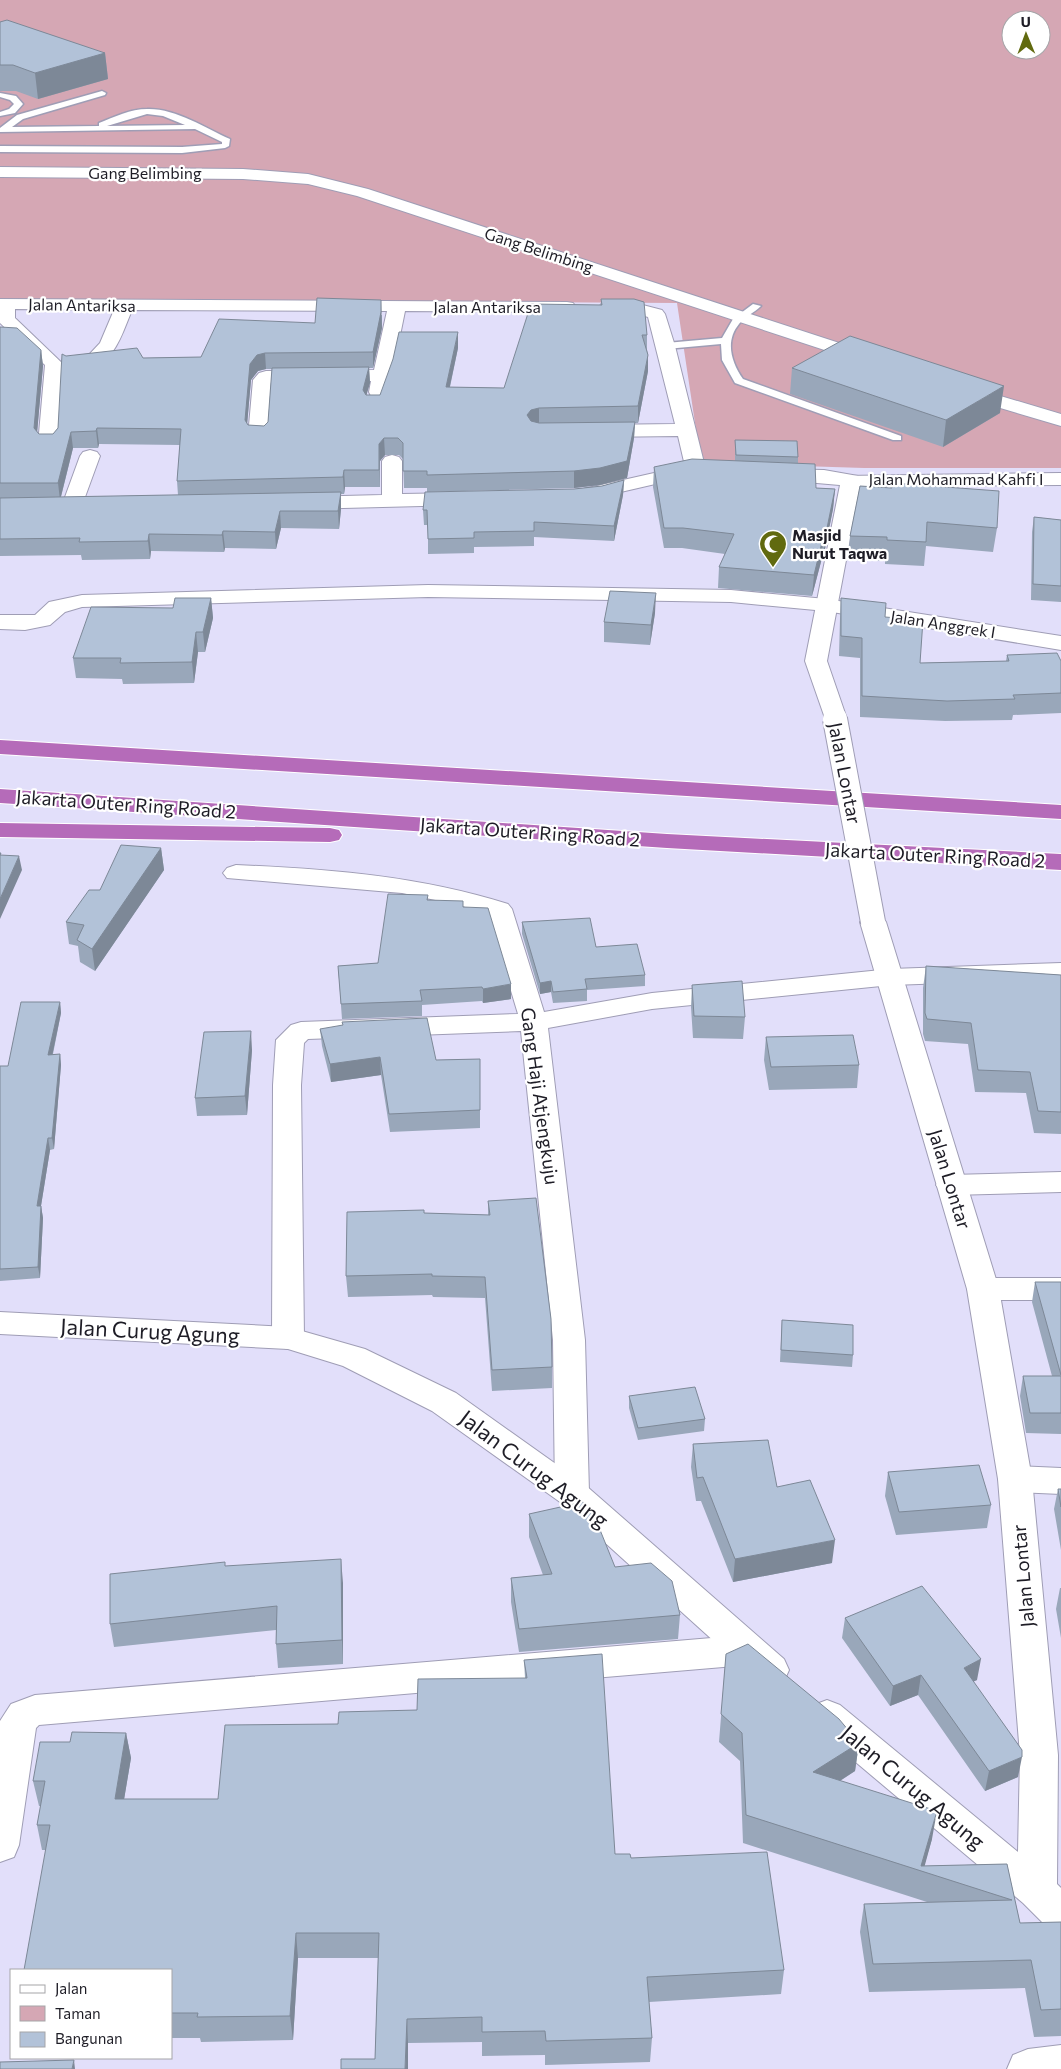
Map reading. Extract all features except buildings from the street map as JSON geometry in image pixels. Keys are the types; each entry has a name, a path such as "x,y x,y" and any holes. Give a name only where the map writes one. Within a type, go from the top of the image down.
{"highway":[{"path":"0,747 1061,812"},
{"name":"Jakarta Outer Ring Road 2","path":"0,796 667,841 1061,862"},
{"path":"0,830 667,841"}],"street":[{"name":"Gang Belimbing","path":"0,164 254,165 324,170 396,188 756,306 880,356 739,315 362,192 308,179 243,174 0,172"},
{"path":"308,179 324,170"},
{"path":"3,304 6,319 54,364 48,445"},
{"name":"Jalan Antariksa","path":"3,304 590,307 635,308 656,314 666,346 686,430 705,471 673,473 601,493 565,496"},
{"path":"93,360 108,345 125,305"},
{"path":"374,406 383,375 397,306"},
{"path":"258,437 262,380 266,376 383,375"},
{"path":"1061,406 953,382 1003,405 1061,420"},
{"path":"578,432 686,430"},
{"path":"392,461 392,501"},
{"path":"72,508 86,464"},
{"path":"757,474 824,476 851,480"},
{"name":"Jalan Mohammad Kahfi I","path":"851,480 1061,478"},
{"name":"Jalan Lontar","path":"851,480 816,661 835,719 879,947 891,977 983,1289 1015,1479 1050,1757 1037,1891"},
{"path":"285,504 478,499"},
{"name":"Jalan Anggrek I","path":"0,622 24,623 42,620 57,606 82,602 428,592 731,596 826,605 1061,643"},
{"name":"Gang Haji Atjengkuju","path":"236,873 402,884 465,897 499,909 534,1022 569,1340 572,1493"},
{"path":"288,1338 287,1085 290,1040 294,1034 301,1031 534,1022 652,1001 891,977 1061,971"},
{"path":"951,1184 1061,1182"},
{"path":"983,1289 1061,1289"},
{"name":"Jalan Curug Agung","path":"0,1323 288,1338 354,1357 444,1402 572,1493 747,1650 1037,1891 1061,1914"},
{"path":"1015,1479 1061,1482"},
{"path":"0,1844 18,1722 24,1715 35,1710 747,1650"},
{"path":"1028,2069 1061,2065"}],"lane":[{"path":"3,130 20,117 102,93"},
{"path":"0,114 12,111 19,104 13,98 2,95"},
{"path":"0,149 182,150 224,146 227,141 165,112 151,109 138,110 93,128"},
{"path":"3,130 196,127"},
{"path":"756,306 739,315 725,341 728,367 739,381 897,438"},
{"path":"666,346 725,341"}],"green space":[{"path":"0,0 1061,0 1061,468 864,468 701,463 677,303 0,299"}],"place":[{"name":"Masjid Nurut Taqwa","path":"773,568"}]}
